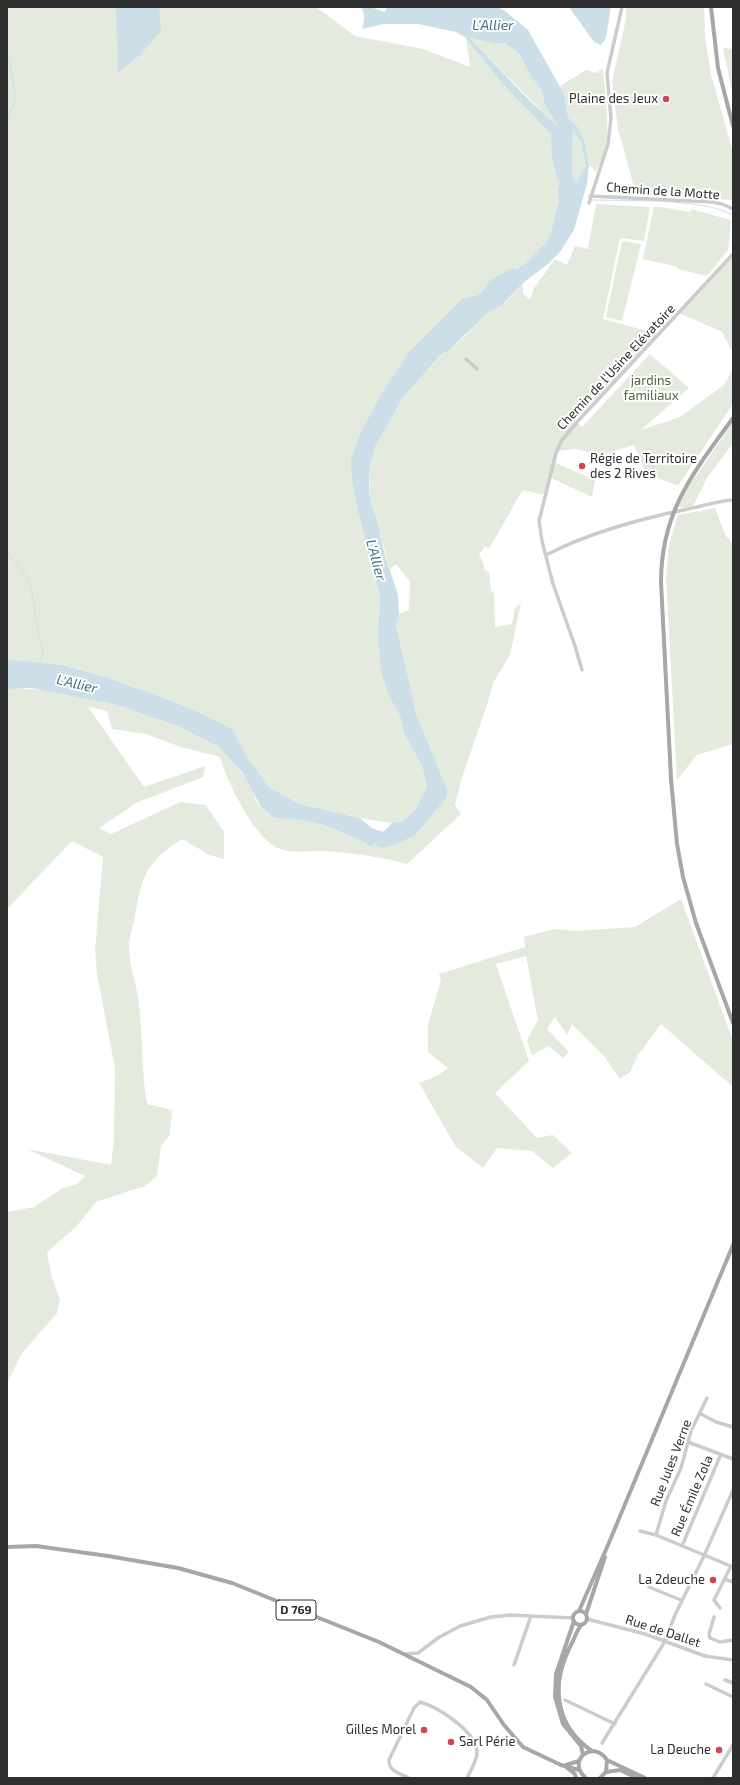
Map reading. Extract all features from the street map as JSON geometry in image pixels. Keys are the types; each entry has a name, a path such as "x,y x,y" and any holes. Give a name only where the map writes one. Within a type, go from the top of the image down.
{"main road":[{"path":"711,7 718,68 733,126"},
{"path":"733,418 693,474 672,512 661,561 661,595 669,747 677,844 683,877 696,923 733,1023"},
{"path":"583,1755 581,1746 563,1724 554,1697 556,1674 575,1613 578,1611 608,1545 733,1245"},
{"path":"608,1545 586,1617 561,1669 558,1696 564,1715 570,1727 586,1746 592,1751 604,1755 607,1760 645,1778"},
{"name":"D 769","path":"7,1547 36,1546 60,1549 178,1568 232,1583 404,1654 471,1687 487,1700 518,1742 529,1751 564,1766 579,1770"},
{"path":"578,1611 586,1617"},
{"path":"574,1620 578,1624 582,1624"},
{"path":"584,1777 579,1770 579,1761 583,1755 592,1751"},
{"path":"606,1772 607,1760"},
{"path":"564,1766 579,1761"},
{"path":"564,1766 571,1770 576,1778"},
{"path":"600,1778 606,1772 620,1770 628,1771 637,1778"}],"street":[{"path":"589,203 590,196 603,162 610,132 611,111 607,73 622,7"},
{"path":"594,187 600,195 607,196"},
{"name":"Chemin de la Motte","path":"590,196 713,202 733,209"},
{"name":"Chemin de l'Usine Elévatoire","path":"582,670 553,584 542,541 539,521 548,477 562,440 733,254"},
{"path":"466,360 477,369"},
{"path":"546,555 582,539 672,512 733,500"},
{"name":"Rue Jules Verne","path":"656,1535 667,1497 681,1468 692,1428 701,1414 707,1398"},
{"path":"701,1414 716,1422 733,1427"},
{"path":"688,1442 733,1459"},
{"name":"Rue Émile Zola","path":"682,1546 721,1454"},
{"path":"602,1743 664,1641 681,1600 704,1555 733,1490"},
{"path":"640,1530 732,1566 714,1600 720,1608"},
{"path":"724,1579 733,1582"},
{"path":"649,1587 681,1600"},
{"path":"514,1665 531,1616"},
{"path":"404,1654 412,1654 423,1651 438,1638 469,1622 490,1617 531,1616 574,1620"},
{"name":"Rue de Dallet","path":"586,1617 664,1641 705,1656 733,1660"},
{"path":"714,1617 709,1634 710,1638 720,1642 733,1640"},
{"path":"725,1680 733,1683"},
{"path":"706,1684 733,1697"},
{"path":"565,1700 614,1724"},
{"path":"409,1778 392,1769 388,1765 414,1708 420,1702 453,1718 475,1744 477,1749 476,1758 467,1778"},
{"path":"714,1778 733,1745"}],"green space":[{"path":"7,7 316,7 355,36 423,49 470,67 466,38 500,81 552,134 552,156 561,181 558,188 559,201 554,228 547,243 524,265 489,281 478,295 463,298 409,352 382,393 352,481 380,596 378,636 388,694 400,716 404,733 422,766 427,786 416,809 403,821 392,823 360,818 299,804 268,786 248,758 232,729 172,701 106,677 62,665 7,659"},
{"name":"Plaine des Jeux","path":"626,7 704,7 705,37 711,75 733,152 733,200 636,194 618,129 612,81 626,19"},
{"path":"468,36 496,44 504,43 519,53 532,78 542,91 544,103 559,129"},
{"path":"723,48 733,49 733,96"},
{"path":"603,69 607,108 607,134 602,159 596,171 589,165 585,142 578,127 568,117 564,94 560,86 586,70 595,73"},
{"path":"573,129 581,142 586,166 576,183 572,172"},
{"name":"jardins familiaux","path":"596,204 650,207 644,241 620,238 603,319 658,334 575,420 582,427 650,354 689,388 641,430 680,417 724,385 733,369 733,404 678,486 646,473 634,445 602,455 575,449 558,451 554,462 595,480 592,497 551,478 545,495 523,490 493,542 488,549 486,546 479,554 485,571 489,571 491,590 494,594 495,627 512,624 515,608 521,603 510,655 493,683 461,780 455,805 461,814 407,864 354,854 323,851 298,852 283,850 273,845 262,836 253,824 236,796 220,757 181,747 146,734 112,729 107,711 88,707 144,787 205,766 203,777 136,803 99,828 111,834 180,802 206,805 224,832 224,859 210,855 182,839 159,856 146,873 139,894 129,947 139,1004 147,1104 172,1110 170,1135 161,1146 157,1176 145,1186 96,1202 76,1227 47,1252 51,1275 60,1299 57,1313 22,1353 7,1383 7,1212 34,1207 61,1189 77,1184 85,1176 27,1149 111,1165 114,1140 115,1068 97,974 95,950 103,857 72,841 7,909 7,689 54,691 103,700 150,715 206,739 223,750 232,760 244,777 259,805 263,810 271,815 280,818 310,821 357,839 377,844 392,843 415,836 447,797 447,789 416,713 396,625 399,614 409,610 410,582 396,564 390,569 370,500 369,469 375,447 402,399 445,351 461,340 489,313 504,304 523,283 523,293 530,300 534,288 555,259 567,265 575,246 588,249"},
{"path":"654,206 690,212 689,218 691,209 731,220 728,250 707,276 678,269 678,267 643,259"},
{"path":"622,241 641,244 622,321 606,317"},
{"path":"733,254 733,353 722,332 679,313"},
{"path":"733,422 733,443 707,478 693,506 682,508 678,506 687,489"},
{"path":"715,508 725,534 733,545 733,744 697,755 677,780 666,577 669,545 678,515"},
{"path":"681,899 733,1041 733,1087 661,1024 638,1055 630,1072 620,1079 604,1056 572,1024 567,1035 555,1017 547,1029 569,1052 563,1058 549,1046 532,1055 527,1040 538,1020 526,956 496,964 529,1061 495,1093 537,1138 553,1135 572,1153 553,1168 532,1151 497,1148 483,1168 456,1147 419,1083 437,1076 448,1068 428,1052 428,1024 441,981 439,974 525,947 524,937 555,929 576,931 635,927"}],"water":[{"path":"116,7 159,7 161,31 140,55 118,72"},
{"name":"L'Allier","path":"360,7 371,7 384,12 388,7 498,7 505,11 528,30 564,94 568,117 578,127 585,142 589,165 587,184 574,230 560,252 548,264 523,283 501,306 489,312 447,352 445,351 439,357 402,399 375,447 369,469 370,500 378,525 384,552 398,595 399,614 396,625 416,713 447,789 447,797 415,836 388,847 378,847 375,843 373,846 367,845 367,843 323,825 299,819 275,818 262,809 242,772 218,746 178,726 115,704 31,688 7,689 7,659 62,665 106,677 172,701 232,729 248,758 268,786 299,804 360,818 372,828 383,832 392,823 403,821 416,809 427,786 422,766 404,733 400,716 388,694 381,670 378,636 380,596 358,511 352,481 351,460 360,434 382,393 409,352 463,298 478,295 489,281 512,268 516,269 524,265 546,243 551,234 559,201 558,188 561,181 557,178 552,156 551,134 500,81 466,38 456,32 418,24 384,24 362,29 364,17","holes":["469,37 496,44 504,43 519,53 532,78 542,91 544,103 558,127 526,97","573,130 581,142 586,166 576,183 572,172"]},
{"path":"569,7 611,7 606,38 601,45 594,42"}],"waterway":[{"path":"7,52 9,55 16,99 7,119"},
{"path":"592,200 685,203 720,210 733,215"},
{"path":"7,553 29,579 37,620"},
{"path":"37,625 43,654 40,663"}],"place":[{"name":"Plaine des Jeux","path":"666,99"},
{"name":"Régie de Territoire des 2 Rives","path":"582,466"},
{"name":"La 2deuche","path":"713,1580"},
{"name":"Gilles Morel","path":"424,1730"},
{"name":"Sarl Périe","path":"451,1742"},
{"name":"La Deuche","path":"719,1750"}]}
